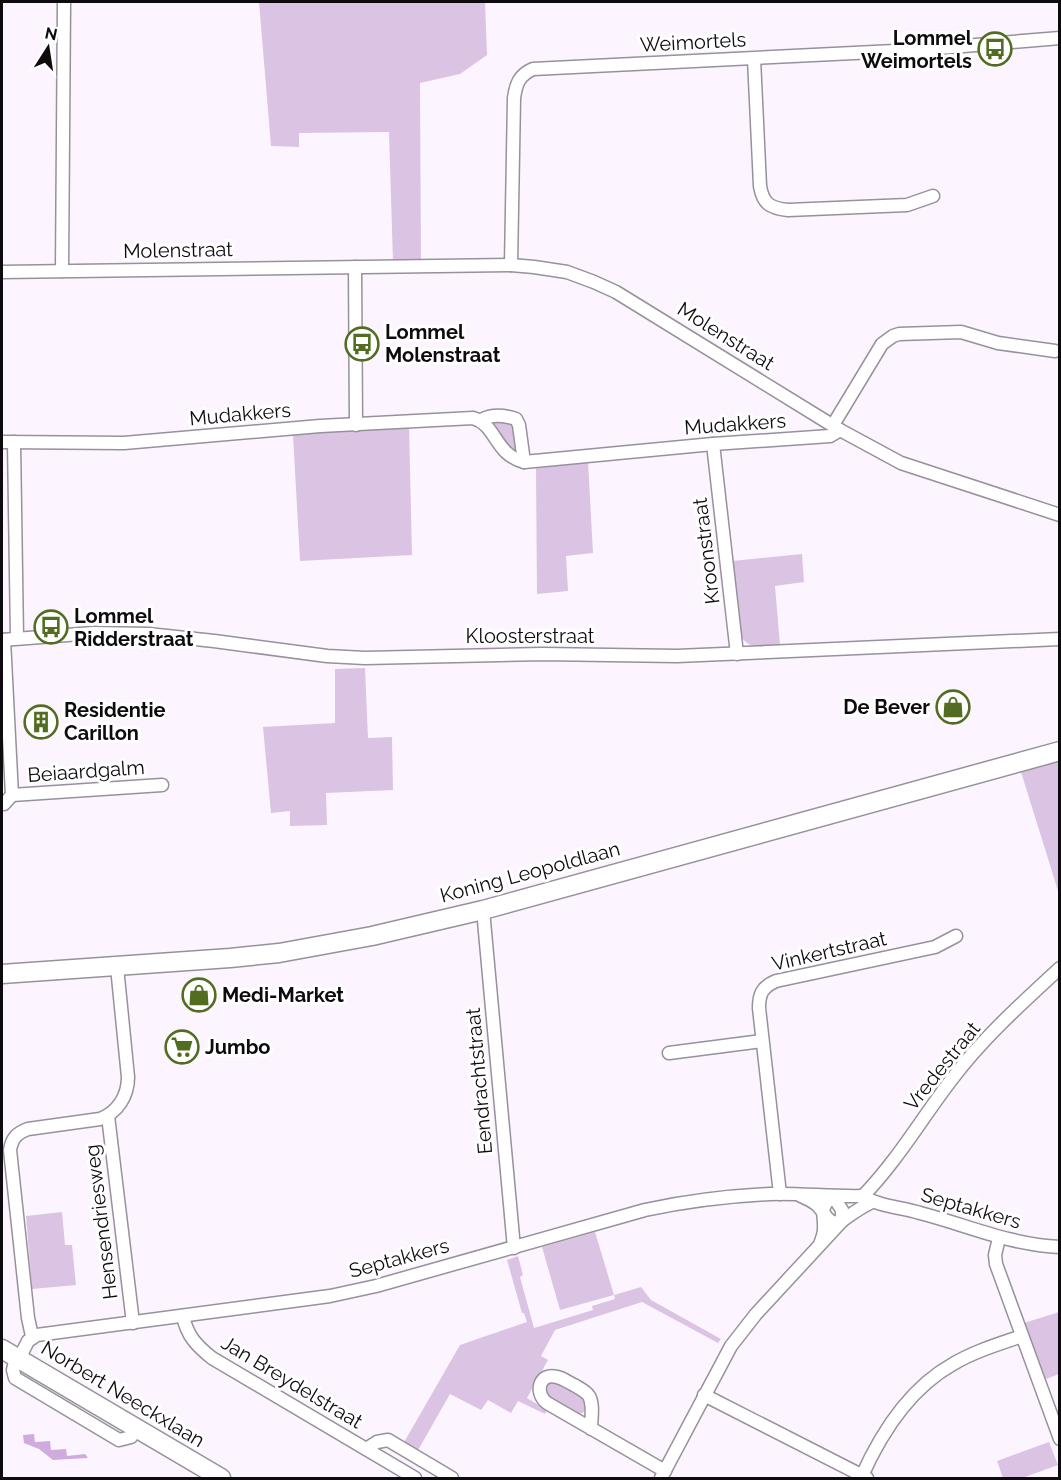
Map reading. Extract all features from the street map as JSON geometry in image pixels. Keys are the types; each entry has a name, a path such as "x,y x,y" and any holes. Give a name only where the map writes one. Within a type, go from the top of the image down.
{"main road":[{"name":"Koning Leopoldlaan","path":"2,974 230,958 298,950 372,936 483,910 1059,751"},
{"name":"Norbert Neeckxlaan","path":"12,1355 221,1479"}],"street":[{"path":"63,271 64,2"},
{"name":"Weimortels","path":"511,265 514,98 519,79 524,73 533,69 915,50 1059,38"},
{"path":"754,58 760,186 762,196 768,205 772,208 788,210 908,205 933,196"},
{"name":"Molenstraat","path":"2,272 511,265 567,272 616,292 837,428 901,463 1059,515"},
{"path":"354,267 356,425"},
{"path":"837,428 882,344 893,336 961,332 998,344 1055,351"},
{"name":"Mudakkers","path":"8,442 133,442 463,418 481,420 488,416 501,416 516,419 519,425 524,462 713,444 830,436 837,428"},
{"path":"481,420 504,452 524,462"},
{"path":"8,442 17,638"},
{"name":"Kroonstraat","path":"713,444 738,654"},
{"name":"Kloosterstraat","path":"3,640 93,633 148,634 327,656 365,658 542,654 651,656 738,654 1059,639"},
{"name":"Beiaardgalm","path":"2,804 4,804 8,789 3,640"},
{"name":"Beiaardgalm","path":"8,789 162,785"},
{"name":"Eendrachtstraat","path":"483,910 514,1248"},
{"name":"Vinkertstraat","path":"780,1194 762,1041 759,998 762,990 776,981 935,947 956,936"},
{"name":"Hensendriesweg","path":"32,1336 28,1317 11,1143 17,1134 28,1129 108,1116 123,1099 128,1085 117,967"},
{"name":"Vredestraat","path":"868,1199 885,1171 969,1058 1059,968"},
{"path":"669,1053 762,1041"},
{"name":"Hensendriesweg","path":"108,1116 133,1323"},
{"path":"797,1194 811,1200 826,1220 842,1221"},
{"name":"Septakkers","path":"32,1336 341,1294 677,1203 724,1197 797,1194 868,1199 999,1238 1033,1246 1059,1247"},
{"path":"820,1244 824,1228 822,1212 825,1203 833,1196 842,1210 842,1221"},
{"path":"591,1429 591,1402 588,1395 583,1390 556,1377 543,1380 540,1385 541,1398 663,1475 720,1365 743,1329 842,1221 868,1199"},
{"path":"999,1238 995,1255 996,1264 1059,1439"},
{"name":"Jan Breydelstraat","path":"183,1316 186,1329 194,1342 212,1358 416,1479"},
{"path":"12,1355 32,1336"},
{"path":"704,1395 864,1478 884,1436 902,1409 932,1378 951,1364 973,1353 1022,1336"},
{"name":"Jan Breydelstraat","path":"366,1449 377,1442 388,1440 452,1479"}],"shaded area":[{"path":"259,2 485,2 487,55 460,74 420,83 421,262 393,262 389,132 299,133 299,147 271,146"},
{"path":"491,420 508,420 513,425 518,453 516,456 490,424"},
{"path":"409,426 412,555 300,561 293,435"},
{"path":"588,461 593,553 566,556 568,591 537,594 536,468"},
{"path":"802,554 804,582 775,586 780,645 753,646 748,644 741,636 732,561"},
{"path":"365,668 368,738 392,737 393,790 326,793 327,825 290,826 290,811 271,813 263,727 335,723 335,669"},
{"path":"1060,761 1059,894 1021,772"},
{"path":"62,1212 65,1245 72,1245 76,1285 32,1289 26,1216"},
{"path":"595,1232 614,1295 560,1310 542,1247"},
{"path":"518,1256 523,1275 520,1277 534,1328 593,1310 592,1306 615,1299 614,1295 641,1287 651,1300 721,1339 718,1343 642,1302 555,1330 541,1356 548,1360 527,1398 547,1410 545,1414 518,1401 511,1413 488,1400 481,1410 450,1394 417,1452 403,1444 460,1345 527,1322 522,1313 507,1260"},
{"path":"1059,1312 1059,1374 1046,1379 1024,1323"},
{"path":"554,1382 585,1398 587,1406 583,1413 576,1415 547,1399 543,1392 547,1383"},
{"path":"34,1434 35,1442 50,1441 51,1450 66,1449 67,1456 85,1454 88,1458 53,1460 39,1449 24,1443 23,1435"},
{"path":"1049,1442 1058,1465 1022,1478 1003,1478 997,1461"}],"place":[{"name":"Lommel Weimortels","path":"995,49"},
{"name":"Lommel Molenstraat","path":"362,344"},
{"name":"Lommel Ridderstraat","path":"51,627"},
{"name":"De Bever","path":"953,707"},
{"name":"Residentie Carillon","path":"41,722"},
{"name":"Medi-Market","path":"199,995"},
{"name":"Jumbo","path":"182,1047"}]}
